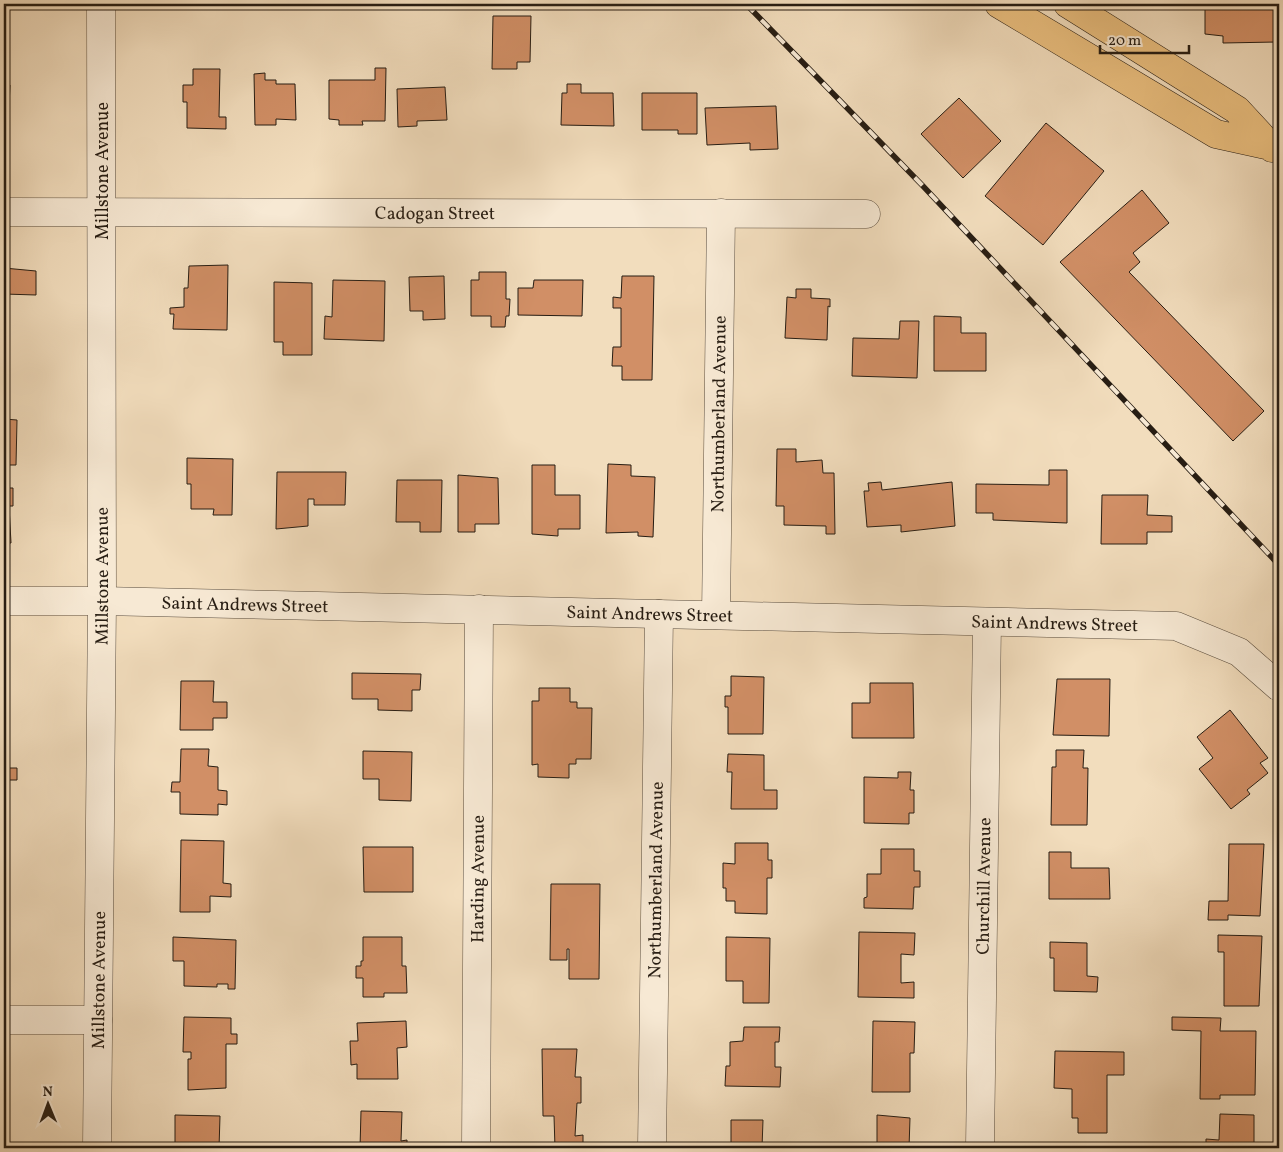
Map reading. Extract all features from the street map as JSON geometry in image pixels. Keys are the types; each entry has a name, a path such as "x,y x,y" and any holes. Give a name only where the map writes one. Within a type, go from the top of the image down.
{"main road":[{"path":"999,4 1216,134 1273,149"},
{"path":"1068,4 1237,110 1273,149"}],"street":[{"name":"Millstone Avenue","path":"97,1148 102,601 101,4"},
{"name":"Cadogan Street","path":"4,212 866,214"},
{"name":"Northumberland Avenue","path":"716,615 721,213"},
{"name":"Saint Andrews Street","path":"4,601 102,601 479,609 1176,626 1239,652 1279,687"},
{"name":"Harding Avenue","path":"476,1148 479,609"},
{"name":"Northumberland Avenue","path":"652,1148 659,614"},
{"name":"Churchill Avenue","path":"980,1148 987,622"},
{"path":"4,1020 98,1020"}],"building":[{"path":"1205,4 1277,4 1277,42 1223,43 1223,36 1205,34"},
{"path":"493,16 531,16 530,62 517,62 517,69 492,69"},
{"path":"4,17 6,17 6,50 4,50"},
{"path":"375,68 386,68 385,121 362,121 363,125 339,125 339,120 329,119 329,80 375,80"},
{"path":"193,69 220,69 219,117 226,117 226,129 187,128 187,102 183,102 183,85 193,85"},
{"path":"265,73 265,80 276,80 276,84 295,84 296,120 276,119 276,125 255,125 254,74"},
{"path":"567,84 581,84 581,93 613,93 614,126 561,125 562,93 567,93"},
{"path":"4,85 10,85 9,106 4,106"},
{"path":"445,87 447,120 417,121 417,126 398,127 397,89"},
{"path":"642,93 697,93 697,134 678,134 678,130 642,130"},
{"path":"959,98 1001,141 963,178 921,134"},
{"path":"776,106 778,149 750,150 750,143 707,145 705,108"},
{"path":"1046,123 1104,171 1043,245 985,196"},
{"path":"1142,190 1169,223 1133,253 1140,262 1129,272 1264,411 1233,441 1060,262"},
{"path":"228,265 227,330 173,329 174,314 170,314 170,308 184,307 184,288 188,288 189,266"},
{"path":"4,268 36,271 36,295 4,294"},
{"path":"479,272 506,272 506,299 510,299 509,316 506,316 505,327 491,327 491,316 471,316 471,280 479,280"},
{"path":"444,276 445,319 423,320 423,311 410,311 409,277"},
{"path":"622,276 654,276 652,380 622,380 622,366 612,366 613,347 621,347 621,308 613,308 613,297 621,298"},
{"path":"333,280 385,281 384,341 324,339 325,316 332,317"},
{"path":"534,280 583,280 582,316 518,315 518,288 533,288"},
{"path":"274,282 312,283 312,355 283,355 283,342 274,342"},
{"path":"796,289 811,289 811,298 830,299 827,340 785,338 787,297 796,298"},
{"path":"934,316 961,317 961,333 986,333 986,371 934,371"},
{"path":"900,321 919,321 917,378 852,376 853,338 899,339"},
{"path":"4,419 17,420 16,465 5,465 5,476"},
{"path":"777,449 796,449 796,462 822,460 823,473 834,473 835,534 826,534 826,526 784,525 784,506 776,506"},
{"path":"187,458 233,459 232,515 213,515 214,509 191,509 191,484 187,484"},
{"path":"608,464 631,465 631,476 655,477 653,537 638,536 638,532 606,533"},
{"path":"532,465 555,465 555,495 580,495 580,529 558,529 558,536 532,534"},
{"path":"1049,470 1067,470 1067,523 993,520 993,513 976,513 976,484 1049,485"},
{"path":"277,472 346,472 345,505 314,505 314,499 308,499 308,526 276,529"},
{"path":"458,475 498,478 499,524 475,524 475,532 458,532"},
{"path":"397,480 442,480 441,532 420,532 420,522 396,522"},
{"path":"881,482 882,490 952,482 955,526 901,532 901,525 867,527 864,491 869,491 868,483"},
{"path":"4,488 13,488 13,506 9,506 11,543 4,543"},
{"path":"1102,495 1148,495 1147,515 1172,516 1172,532 1147,532 1147,544 1101,544"},
{"path":"352,673 421,674 420,690 412,690 412,711 378,710 378,699 352,699"},
{"path":"731,676 764,677 763,734 728,734 728,707 725,707 725,696 731,696"},
{"path":"1057,679 1110,679 1109,736 1053,735"},
{"path":"181,681 214,681 213,702 227,702 227,718 213,718 213,730 180,730"},
{"path":"870,683 913,683 914,738 852,738 852,703 870,703"},
{"path":"539,688 570,688 570,702 577,702 577,708 592,708 591,759 576,759 576,764 569,764 569,778 538,777 538,764 532,765 532,701 539,701"},
{"path":"4,694 7,694 7,722 4,722"},
{"path":"1230,710 1268,758 1260,763 1268,773 1247,790 1250,794 1231,809 1199,769 1213,758 1197,737"},
{"path":"4,734 9,735 9,768 17,768 17,780 9,780 8,793 4,793"},
{"path":"181,749 209,749 208,766 218,767 218,790 227,791 227,805 218,804 218,815 180,814 180,792 171,792 172,782 180,782"},
{"path":"1056,750 1084,750 1083,768 1088,768 1087,825 1051,825 1052,767 1056,767"},
{"path":"363,751 412,752 411,801 379,800 379,779 363,779"},
{"path":"728,754 764,755 764,790 777,790 777,809 731,809 732,772 727,772"},
{"path":"898,772 911,772 910,790 914,790 914,813 909,813 909,824 864,823 864,777 898,778"},
{"path":"181,840 224,841 223,883 231,884 231,897 210,896 210,912 180,912"},
{"path":"735,843 768,843 768,860 772,860 772,878 767,878 767,914 735,913 735,901 726,901 726,888 723,888 723,863 735,864"},
{"path":"1229,844 1264,844 1260,916 1228,915 1228,920 1208,920 1209,901 1228,901"},
{"path":"363,847 413,847 413,892 364,892"},
{"path":"881,849 914,849 914,871 920,871 920,887 914,887 913,909 864,908 864,898 867,897 867,874 881,874"},
{"path":"1049,852 1071,852 1071,868 1109,868 1110,899 1049,899"},
{"path":"551,884 600,884 599,979 569,979 569,949 567,949 567,960 550,960"},
{"path":"859,932 915,933 914,955 901,954 901,983 914,982 914,998 858,997"},
{"path":"1218,935 1262,936 1259,1006 1224,1006 1224,952 1218,952"},
{"path":"173,937 236,940 235,989 228,989 228,984 217,984 217,987 184,986 184,961 173,961"},
{"path":"363,937 402,937 402,966 406,966 407,993 384,993 384,997 363,997 363,978 356,978 356,966 361,966 361,961 363,961"},
{"path":"726,937 770,938 769,1003 743,1003 743,981 726,981"},
{"path":"1050,942 1087,943 1087,976 1098,977 1097,992 1054,991 1054,958 1050,958"},
{"path":"184,1017 231,1018 231,1034 237,1034 237,1044 226,1044 226,1088 188,1090 188,1059 191,1059 191,1052 183,1052"},
{"path":"1172,1017 1221,1018 1220,1031 1256,1031 1255,1095 1220,1095 1220,1099 1200,1099 1201,1031 1172,1030"},
{"path":"406,1021 407,1047 397,1048 398,1079 357,1079 357,1064 351,1065 350,1041 358,1041 357,1023"},
{"path":"873,1021 915,1022 914,1053 910,1053 910,1092 872,1092"},
{"path":"744,1027 780,1027 779,1042 775,1042 775,1067 781,1067 780,1087 725,1086 726,1066 730,1066 730,1042 743,1041"},
{"path":"542,1049 577,1049 575,1077 581,1077 581,1103 577,1103 575,1136 583,1135 583,1148 555,1148 554,1116 543,1116"},
{"path":"1055,1051 1124,1052 1124,1075 1107,1075 1107,1133 1078,1133 1078,1118 1072,1118 1072,1089 1054,1088"},
{"path":"361,1111 402,1112 401,1141 407,1140 407,1148 360,1148"},
{"path":"1220,1114 1254,1115 1254,1148 1206,1148 1206,1139 1219,1140"},
{"path":"175,1115 220,1116 219,1148 175,1148"},
{"path":"877,1115 910,1118 909,1148 877,1148"},
{"path":"731,1120 763,1120 762,1148 731,1148"}],"railway":[{"path":"746,4 922,185 1279,565"}]}
